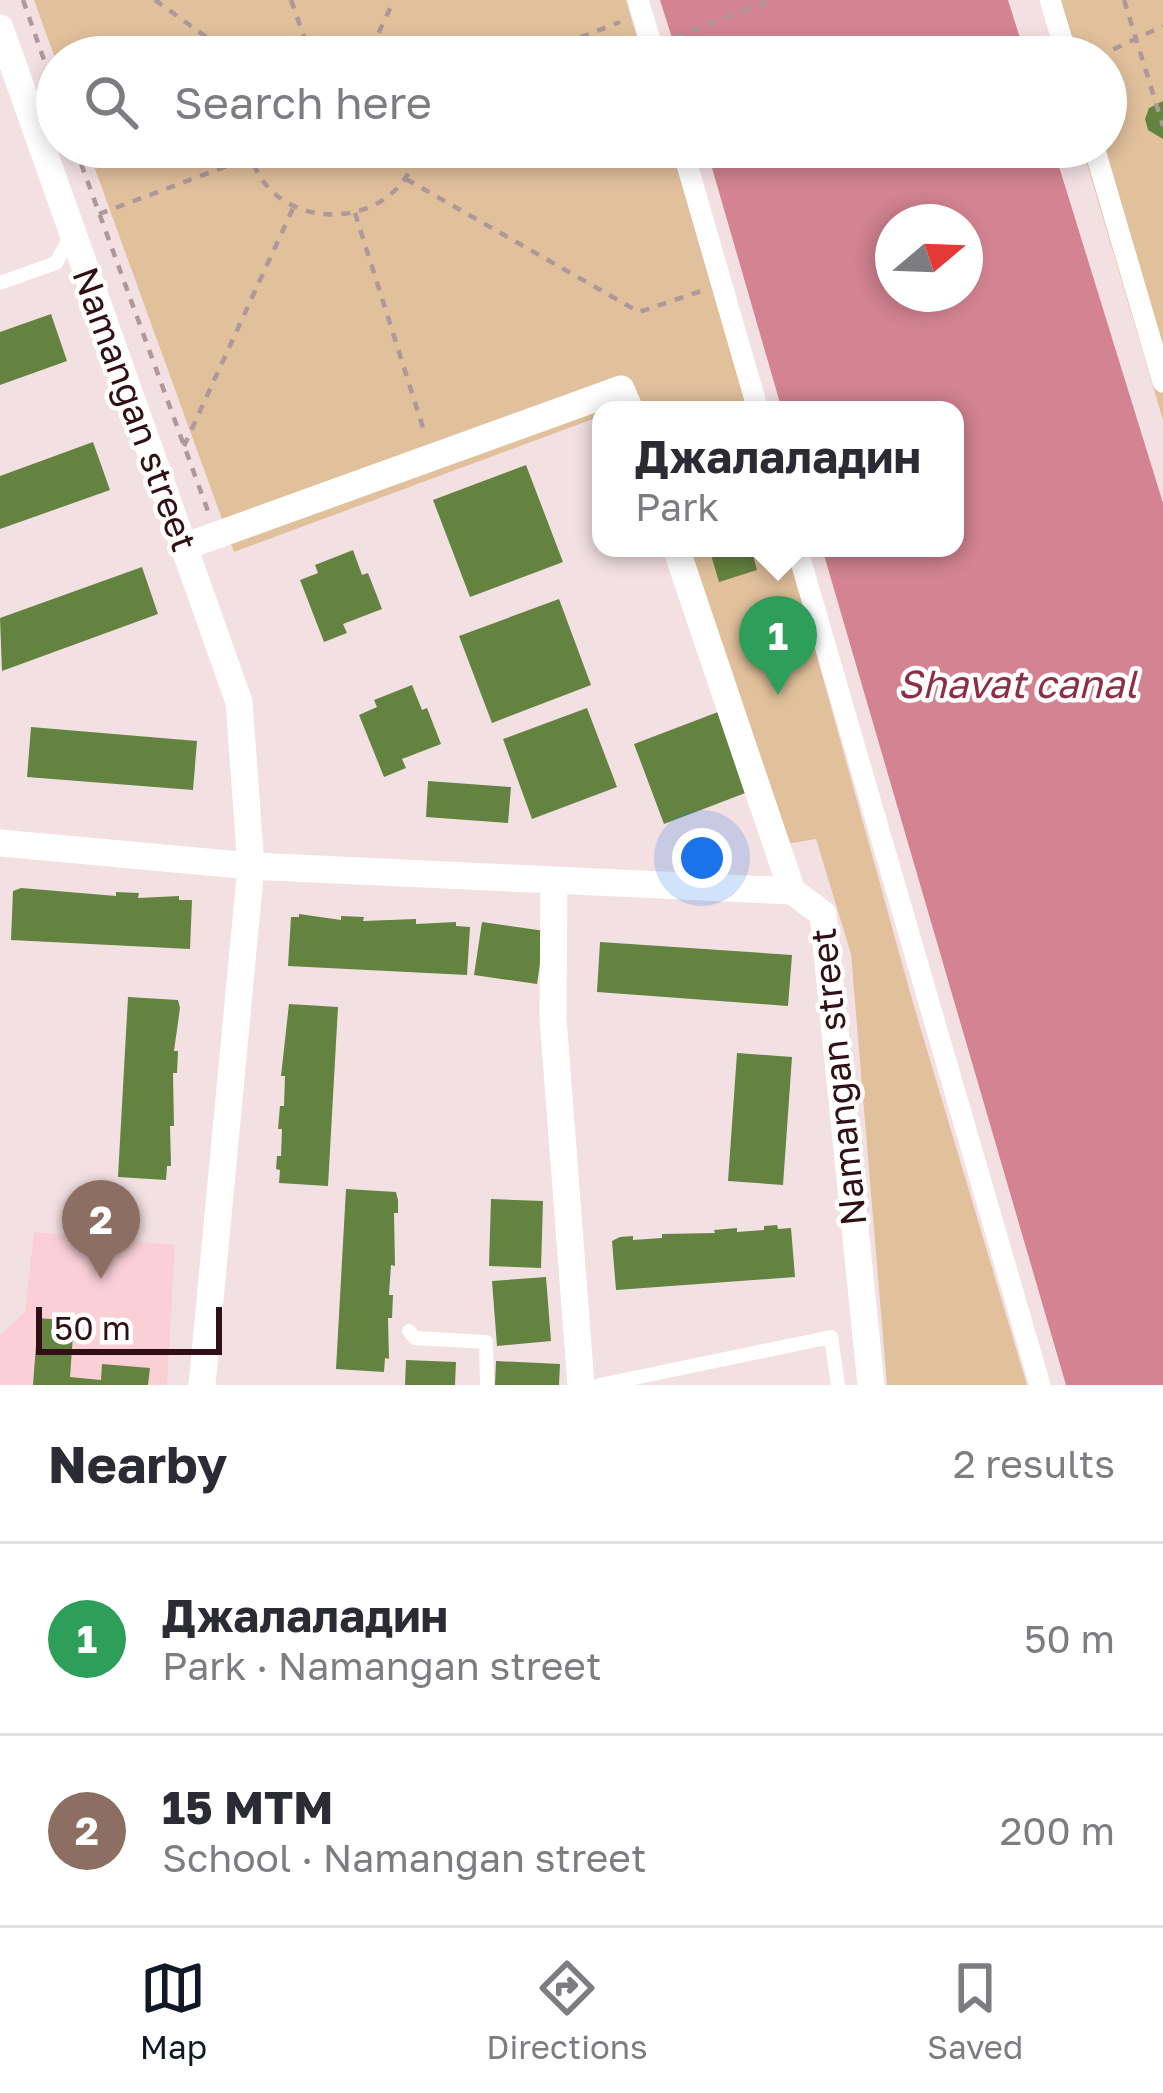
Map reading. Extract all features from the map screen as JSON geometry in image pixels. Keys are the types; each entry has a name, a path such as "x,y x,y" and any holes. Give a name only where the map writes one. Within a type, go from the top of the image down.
{"street":[{"path":"1050,0 1061,36"},
{"path":"640,7 649,36"},
{"name":"Namangan street","path":"0,28 36,129"},
{"name":"Namangan street","path":"50,168 239,702 251,866 202,1385"},
{"path":"688,168 756,401"},
{"path":"1100,168 1163,382"},
{"path":"184,547 621,389 626,401"},
{"path":"679,557 792,891"},
{"path":"800,557 1040,1385"},
{"name":"Namangan street","path":"0,843 251,866 792,891 823,914 871,1385"},
{"path":"554,880 553,1018 581,1385"}],"lane":[{"path":"0,283 56,263 73,233"},
{"path":"409,1331 416,1338 486,1342 487,1385"},
{"path":"600,1385 831,1337 838,1385"}],"path":[{"path":"23,0 36,37"},
{"path":"155,0 205,36"},
{"path":"290,0 304,36"},
{"path":"377,36 394,0"},
{"path":"689,36 772,0"},
{"path":"1124,0 1163,125"},
{"path":"576,36 640,7"},
{"path":"1127,42 1163,26"},
{"path":"83,168 216,533"},
{"path":"99,214 224,168"},
{"path":"256,168 264,182 294,206 337,217 388,198 410,168"},
{"path":"406,179 639,311 723,284"},
{"path":"184,446 294,206"},
{"path":"355,213 431,454"}],"shaded area":[{"path":"34,0 626,0 637,36 47,36"},
{"path":"1039,0 1163,0 1163,420 1088,168 1127,168 1127,36 1050,36"},
{"path":"95,168 677,168 745,401 592,401 592,419 234,552"},
{"path":"674,557 789,557 913,1003 1027,1385 887,1385 851,954 816,839 785,844"},
{"path":"34,1232 175,1245 167,1385 0,1385 0,1335 25,1312"}],"water":[{"path":"660,0 1008,0 1019,36 671,36"},
{"name":"Shavat canal","path":"712,168 1059,168 1163,503 1163,1385 1066,1385 825,557 964,557 964,401 779,401"}],"building":[{"path":"1163,101 1163,139 1148,130 1145,119 1149,108"},
{"path":"51,314 67,361 0,385 0,332"},
{"path":"93,442 110,490 0,529 0,476"},
{"path":"526,465 563,562 470,597 433,500"},
{"path":"353,550 382,609 343,624 347,633 324,642 300,580 318,573 315,565"},
{"path":"712,557 753,557 757,570 719,582"},
{"path":"142,567 158,614 2,671 0,618"},
{"path":"559,599 591,685 492,723 459,636"},
{"path":"412,685 441,744 402,759 406,768 384,777 359,715 377,707 374,700"},
{"path":"587,708 617,787 532,819 503,739"},
{"path":"718,712 748,792 664,824 634,744"},
{"path":"31,727 197,741 193,790 27,777"},
{"path":"428,781 511,787 508,823 426,817"},
{"path":"13,891 192,900 190,949 11,940"},
{"path":"341,916 364,917 363,921 416,919 416,924 456,922 456,926 470,927 467,975 288,966 291,917 341,920"},
{"path":"482,922 545,931 537,984 474,975"},
{"path":"600,942 792,955 788,1006 597,992"},
{"path":"128,997 178,1000 180,1008 171,1166 167,1166 166,1180 118,1177"},
{"path":"289,1004 338,1007 328,1186 279,1183 280,1170 276,1169 277,1156 281,1156 282,1129 278,1129 280,1106 284,1106 285,1076 281,1076"},
{"path":"737,1053 792,1057 783,1185 728,1181"},
{"path":"346,1189 396,1192 398,1200 389,1295 393,1295 389,1359 385,1358 384,1372 336,1369"},
{"path":"491,1199 543,1201 541,1268 489,1266"},
{"path":"777,1225 778,1229 791,1228 795,1277 616,1290 612,1241 620,1237 662,1238 662,1234 764,1230 764,1226"},
{"path":"546,1277 551,1341 497,1346 492,1281"},
{"path":"38,1318 74,1321 70,1377 101,1380 102,1364 150,1368 148,1385 33,1385"},
{"path":"406,1360 456,1362 455,1385 405,1385"},
{"path":"496,1361 560,1364 559,1385 495,1385"}],"place":[{"name":"Джалаладин","path":"778,695"},
{"name":"15 MTM","path":"101,1279"}]}
